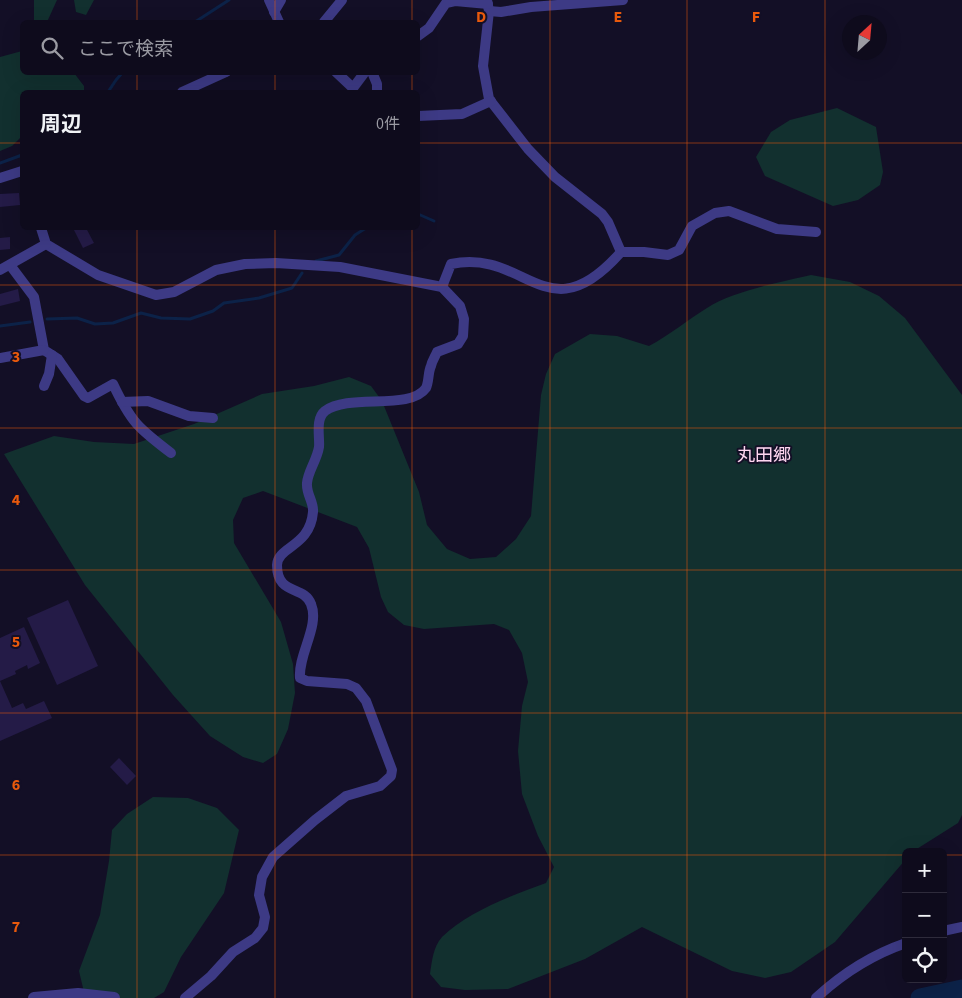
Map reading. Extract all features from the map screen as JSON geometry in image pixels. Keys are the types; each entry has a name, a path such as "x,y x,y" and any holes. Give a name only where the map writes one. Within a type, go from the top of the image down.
{"street":[{"path":"269,0 278,20"},
{"path":"274,12 280,0"},
{"path":"326,20 342,0"},
{"path":"420,35 429,28 446,3 455,1 488,5 501,12 531,7 623,0"},
{"path":"488,5 482,66 491,101 528,149 555,177 602,214 610,226 621,252"},
{"path":"186,90 219,75"},
{"path":"339,75 353,88 364,75"},
{"path":"374,75 378,84 378,90"},
{"path":"420,116 462,114 491,101"},
{"path":"0,178 20,173"},
{"path":"442,287 451,264 467,261 486,262 504,268 546,288 565,290 585,283 609,266 621,252 668,255 678,250 692,226 715,213 729,211 777,229 816,232"},
{"path":"42,230 46,244 98,275 156,295 174,292 216,270 245,264 276,263 340,267 442,287 460,306 464,319 463,336 458,344 437,352 431,366 426,387 418,394 400,399 338,404 323,412 319,421 319,449 307,482 314,509 312,526 302,541 281,554 277,562 278,574 283,585 307,597 312,606 312,628 299,664 300,678 307,681 347,684 356,688 366,701 392,770 391,776 380,786 346,796 308,825 273,857 262,877 259,895 265,917 263,928 255,938 233,952 211,976 184,998"},
{"path":"0,270 46,244"},
{"path":"10,265 34,297 48,353 49,374 44,386"},
{"path":"0,358 48,353 58,359 84,396 88,398 113,384 131,419 142,431 171,453"},
{"path":"122,402 148,401 189,416 212,418"},
{"path":"947,930 962,927"},
{"path":"816,998 847,971 883,950 902,944"},
{"path":"34,998 78,994 114,998"}],"green space":[{"path":"34,0 57,0 48,20 34,20"},
{"path":"74,0 94,0 86,15 76,12"},
{"path":"20,52 20,75 76,75 84,86 84,90 20,90 20,138 12,146 0,151 0,57"},
{"path":"837,108 876,127 883,172 880,185 858,200 833,206 765,176 756,157 771,132 790,120"},
{"path":"811,275 850,282 879,296 905,318 962,395 962,815 958,823 918,848 902,848 902,864 835,942 791,972 765,978 732,971 642,927 585,959 508,989 465,990 441,987 430,974 432,959 442,937 452,928 477,912 546,883 554,867 538,836 522,794 518,751 522,706 528,682 522,653 509,630 494,624 424,629 404,625 388,612 381,597 369,548 357,527 263,491 243,498 233,520 234,543 281,622 293,664 295,693 288,729 277,754 263,763 243,757 210,736 173,695 85,585 4,454 54,436 94,442 134,444 194,424 262,394 314,386 349,377 371,386 382,401 419,492 427,525 447,549 470,559 496,557 516,539 531,516 541,395 546,374 555,354 590,334 617,336 649,346 718,302 758,288"},
{"path":"153,797 188,798 217,808 239,830 224,893 181,957 164,992 154,998 94,998 84,992 79,971 100,915 112,830 127,814"}],"building":[{"path":"19,193 20,205 0,207 0,194"},
{"path":"74,230 87,230 94,243 83,248"},
{"path":"10,237 10,249 0,250 0,238"},
{"path":"18,289 20,301 0,306 0,294"},
{"path":"68,600 98,666 57,685 27,618"},
{"path":"24,627 40,663 28,669 27,665 15,671 16,674 0,681 0,638"},
{"path":"0,681 12,708 23,703 26,709 44,701 52,718 0,741"},
{"path":"119,758 136,776 127,785 110,767"}],"waterway":[{"path":"198,20 229,0"},
{"path":"109,90 120,75"},
{"path":"0,163 20,156"},
{"path":"420,215 434,221"},
{"path":"316,261 339,255 355,235 363,230"},
{"path":"47,319 77,318 95,324 113,323 141,313 161,318 190,319 213,311 224,303 259,298 292,288 302,273"},
{"path":"0,326 30,322"},
{"path":"920,998 962,989"}],"district":[{"name":"丸田郷","path":"764,455"}]}
